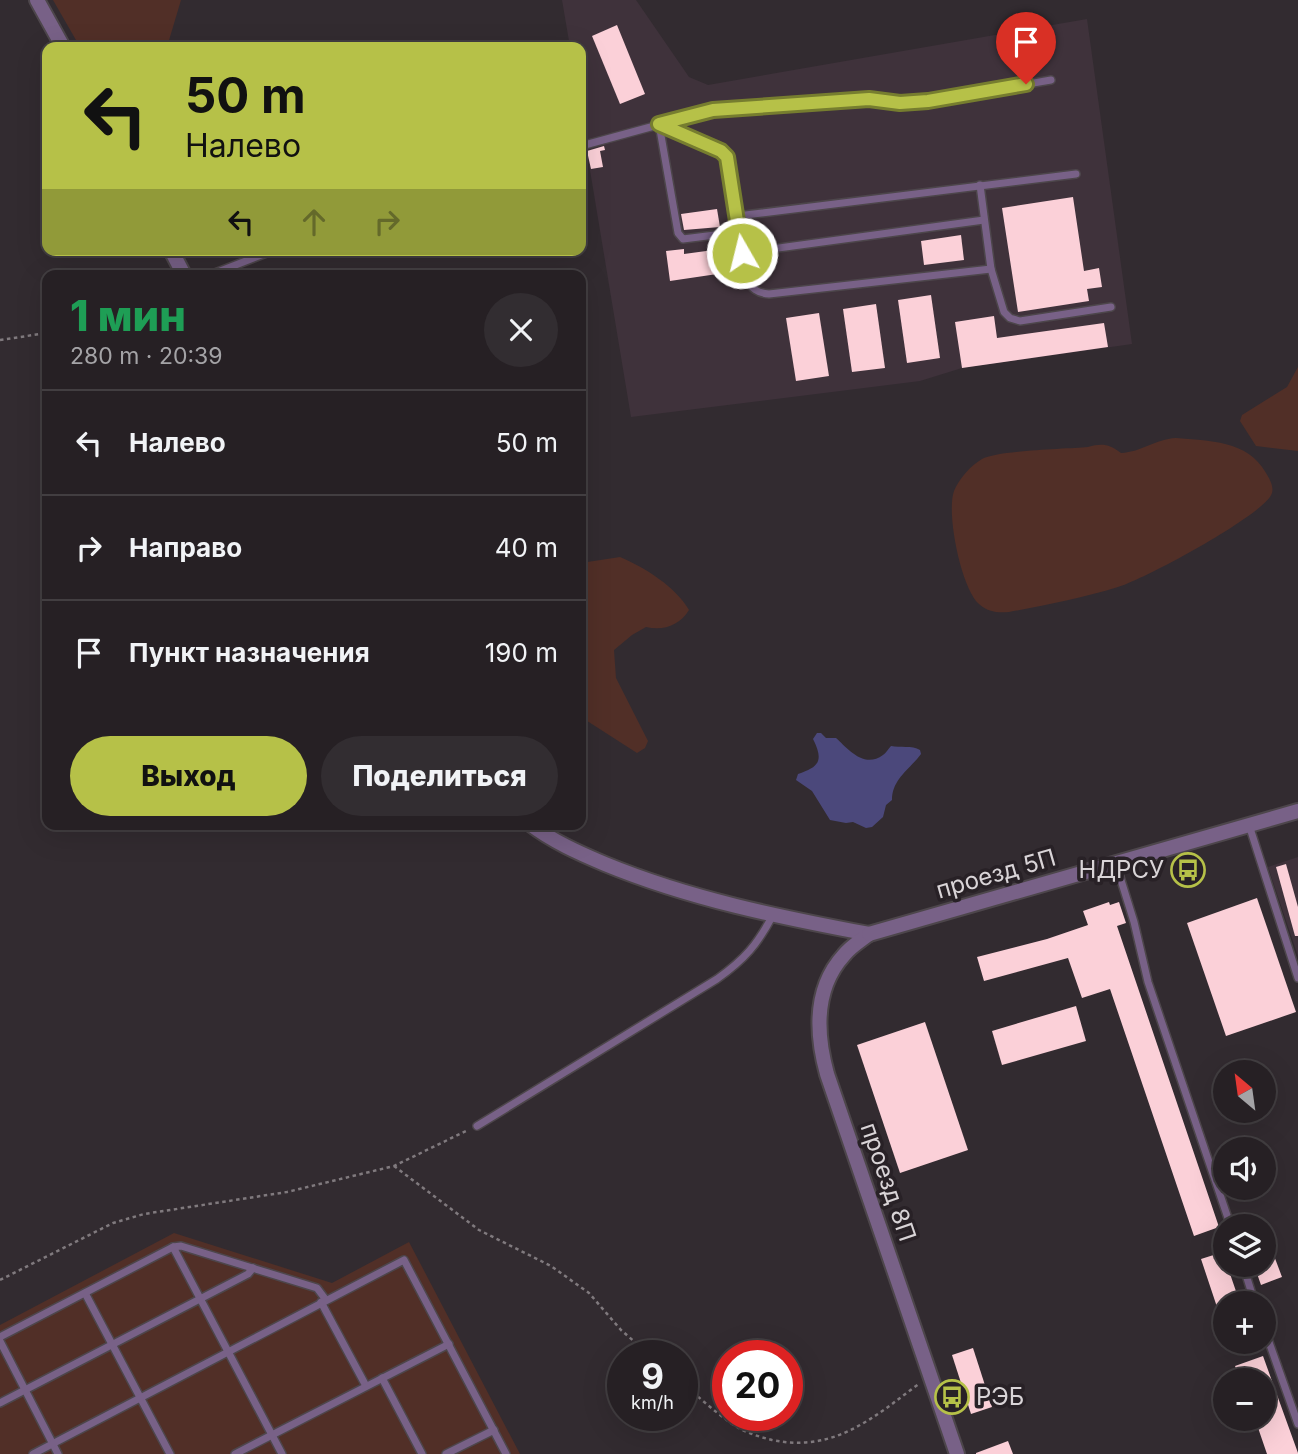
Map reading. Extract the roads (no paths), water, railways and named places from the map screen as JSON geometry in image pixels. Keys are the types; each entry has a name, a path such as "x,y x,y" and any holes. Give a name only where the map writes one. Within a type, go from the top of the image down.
{"street":[{"path":"37,0 60,42"},
{"name":"проезд 5П","path":"869,934 1298,811"},
{"path":"538,830 585,856 639,878 698,897 869,934"},
{"name":"проезд 8П","path":"869,934 844,955 831,973 818,1019 820,1048 957,1454"}],"lane":[{"path":"586,145 713,110 869,99 900,103 928,101 1051,79"},
{"path":"659,124 721,151 727,157 746,278 751,287 759,293 769,295 991,269"},
{"path":"659,124 678,233 683,239 739,232"},
{"path":"737,216 1076,174"},
{"path":"980,185 991,269 1004,312 1010,318 1020,320 1111,307"},
{"path":"742,253 984,220"},
{"path":"223,270 259,256"},
{"path":"1249,825 1298,978"},
{"path":"1116,863 1148,982 1227,1214"},
{"path":"477,1126 741,962 758,943 773,915"},
{"path":"58,1454 0,1339 173,1247 181,1246 317,1288 366,1387"},
{"path":"173,1247 282,1454"},
{"path":"33,1454 404,1260 506,1454"},
{"path":"0,1403 248,1274 253,1268"},
{"path":"85,1293 170,1454"},
{"path":"235,1454 449,1343"},
{"path":"1273,1354 1298,1424"},
{"path":"382,1378 422,1454"},
{"path":"446,1454 494,1430"}],"place":[{"name":"НДРСУ","path":"1188,870"},
{"name":"РЭБ","path":"952,1397"}]}
